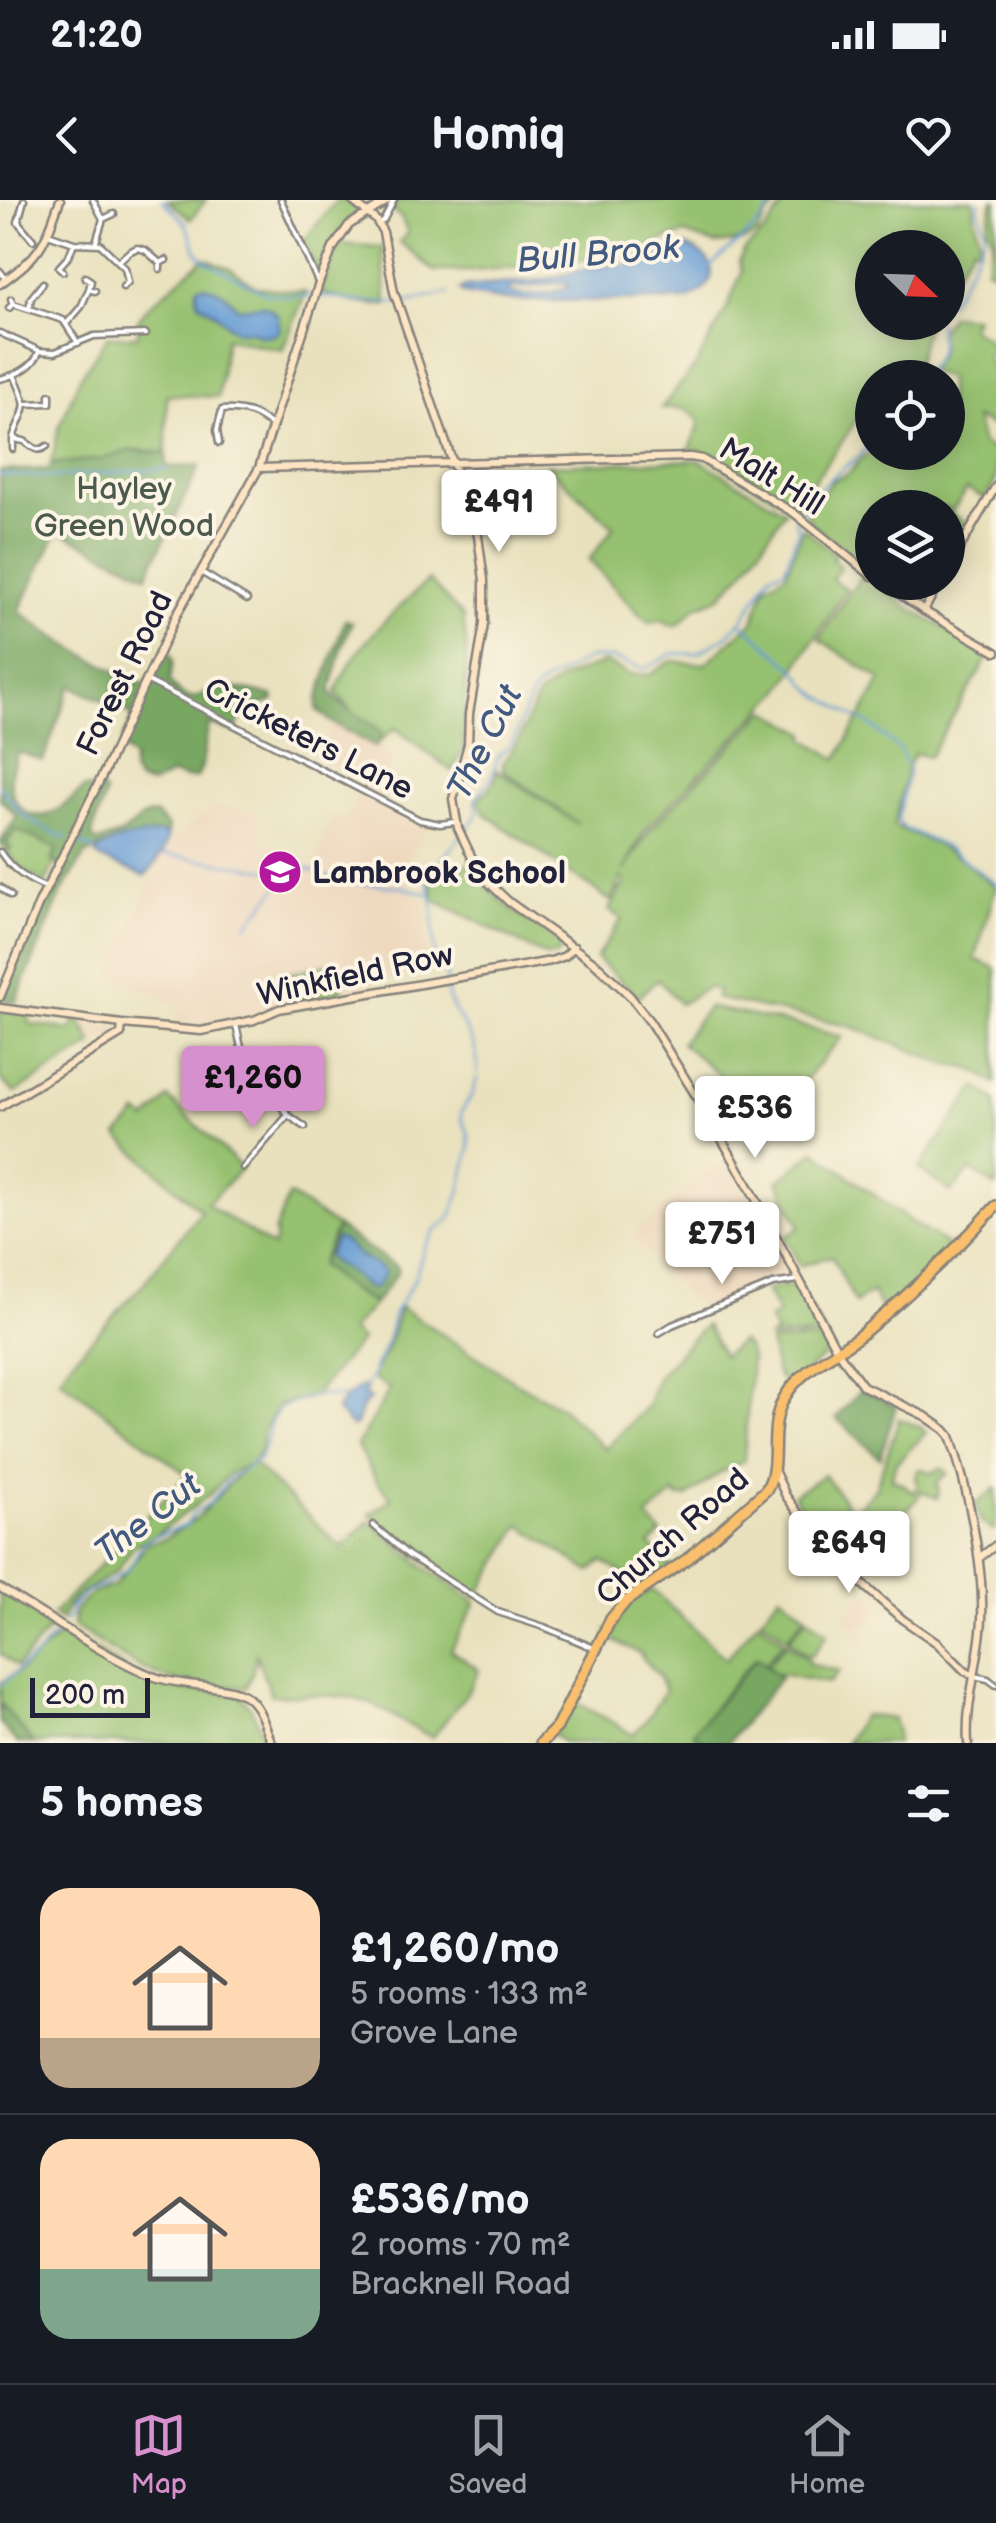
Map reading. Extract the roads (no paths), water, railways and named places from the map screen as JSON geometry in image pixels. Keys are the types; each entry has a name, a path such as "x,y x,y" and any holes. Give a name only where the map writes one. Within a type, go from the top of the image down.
{"main road":[{"path":"3,282 30,262 41,248 60,200"},
{"path":"352,200 383,232 398,303 478,536 484,624 468,744 453,799 455,822 489,883 509,902 574,947 630,996 650,1022 708,1115 838,1352 860,1384 925,1416 950,1436 979,1558 982,1618 968,1716 968,1743"},
{"name":"Forest Road","path":"0,997 47,888 176,616 258,468 319,283 342,233 356,220 392,200"},
{"name":"Malt Hill","path":"258,468 702,459 797,516 855,562"},
{"path":"965,539 996,486"},
{"path":"908,600 996,652"},
{"path":"924,611 930,600"},
{"name":"Winkfield Row","path":"0,1008 200,1031 254,1020 279,1009 551,961 565,956 574,947"},
{"path":"120,1034 122,1024"},
{"name":"Winkfield Row","path":"0,1107 140,1025"},
{"name":"Church Road","path":"541,1743 557,1727 611,1619 626,1601 686,1560 768,1487 774,1468 773,1430 786,1394 815,1366 889,1311 950,1256 996,1206"},
{"path":"774,1468 783,1491 830,1555 974,1676"},
{"path":"768,1487 783,1491"},
{"path":"979,1558 996,1545"},
{"path":"0,1588 143,1672 178,1684 245,1695 258,1710 272,1743"}],"street":[{"path":"24,200 15,222 33,240"},
{"path":"281,200 319,283"},
{"path":"379,224 392,200"},
{"path":"94,203 103,219 96,242"},
{"path":"103,219 114,214"},
{"path":"383,232 386,214"},
{"path":"48,234 74,244 96,242 124,268 131,283 123,287"},
{"path":"60,269 74,244"},
{"path":"119,261 135,248 145,250 162,264"},
{"path":"0,271 3,282"},
{"path":"66,323 92,290 91,281 85,278"},
{"path":"29,309 31,298 43,283"},
{"path":"11,304 66,323 78,344"},
{"path":"0,332 40,350 55,352 94,336 146,334"},
{"path":"0,379 36,361 40,350"},
{"path":"12,450 26,404 14,375"},
{"path":"26,404 51,404 50,395"},
{"path":"219,443 217,430 222,410 255,414 273,424"},
{"path":"13,438 34,450 48,446"},
{"path":"201,572 247,600"},
{"name":"Cricketers Lane","path":"146,680 420,820 455,822"},
{"path":"1,856 28,881 47,888"},
{"path":"0,887 11,896"},
{"path":"236,1024 244,1056 288,1114 305,1127"},
{"path":"243,1168 288,1114"},
{"path":"659,1333 773,1284 798,1280"},
{"path":"373,1526 408,1555 498,1612 596,1649"},
{"path":"974,1676 996,1685"}],"water":[{"path":"686,246 706,258 712,273 705,288 685,300 528,301 494,299 460,290 543,280 598,266 627,265","holes":["569,284 538,295 508,291 514,287"]},
{"path":"202,285 223,293 238,308 268,307 278,316 280,330 275,335 262,336 237,331 199,303 197,287"},
{"path":"158,833 168,835 167,841 145,876 95,854 115,842"},
{"path":"336,1238 385,1271 377,1286 368,1288 327,1256"},
{"path":"362,1386 367,1388 364,1394 370,1399 352,1427 336,1410"}],"waterway":[{"name":"Bull Brook","path":"162,200 185,222 204,260 265,293 404,303 449,293"},
{"name":"Bull Brook","path":"708,268 758,225 778,200"},
{"name":"The Cut","path":"965,274 985,231 979,200"},
{"name":"The Cut","path":"934,360 940,340"},
{"name":"The Cut","path":"477,1073 473,1043 448,995 447,967 434,952 433,901 427,879 475,818 475,800 492,777 498,757 512,742 532,694 541,684 590,658 612,658 644,669 672,654 698,653 728,635 744,618 771,573 784,570 799,529 795,520 806,504 855,459"},
{"path":"153,470 167,469"},
{"path":"0,475 51,477 150,470"},
{"path":"741,622 820,696 873,727 900,750 909,769 898,819 900,826 949,849 996,884"},
{"path":"0,785 28,819 67,838"},
{"path":"75,841 95,850"},
{"path":"162,854 279,872 309,869 354,883 428,894"},
{"path":"246,926 290,873"},
{"name":"The Cut","path":"364,1387 372,1378 394,1314 414,1280 424,1249 434,1232 450,1219 460,1193 470,1147 461,1112 477,1078"},
{"name":"The Cut","path":"64,1621 71,1616 70,1608 87,1591 129,1569 143,1543 187,1525 229,1479 258,1460 279,1408 316,1395 344,1397"},
{"name":"The Cut","path":"0,1685 38,1654 60,1628"}],"place":[{"name":"Lambrook School","path":"280,872"}],"park label":[{"name":"Hayley Green Wood","path":"124,506"}]}
